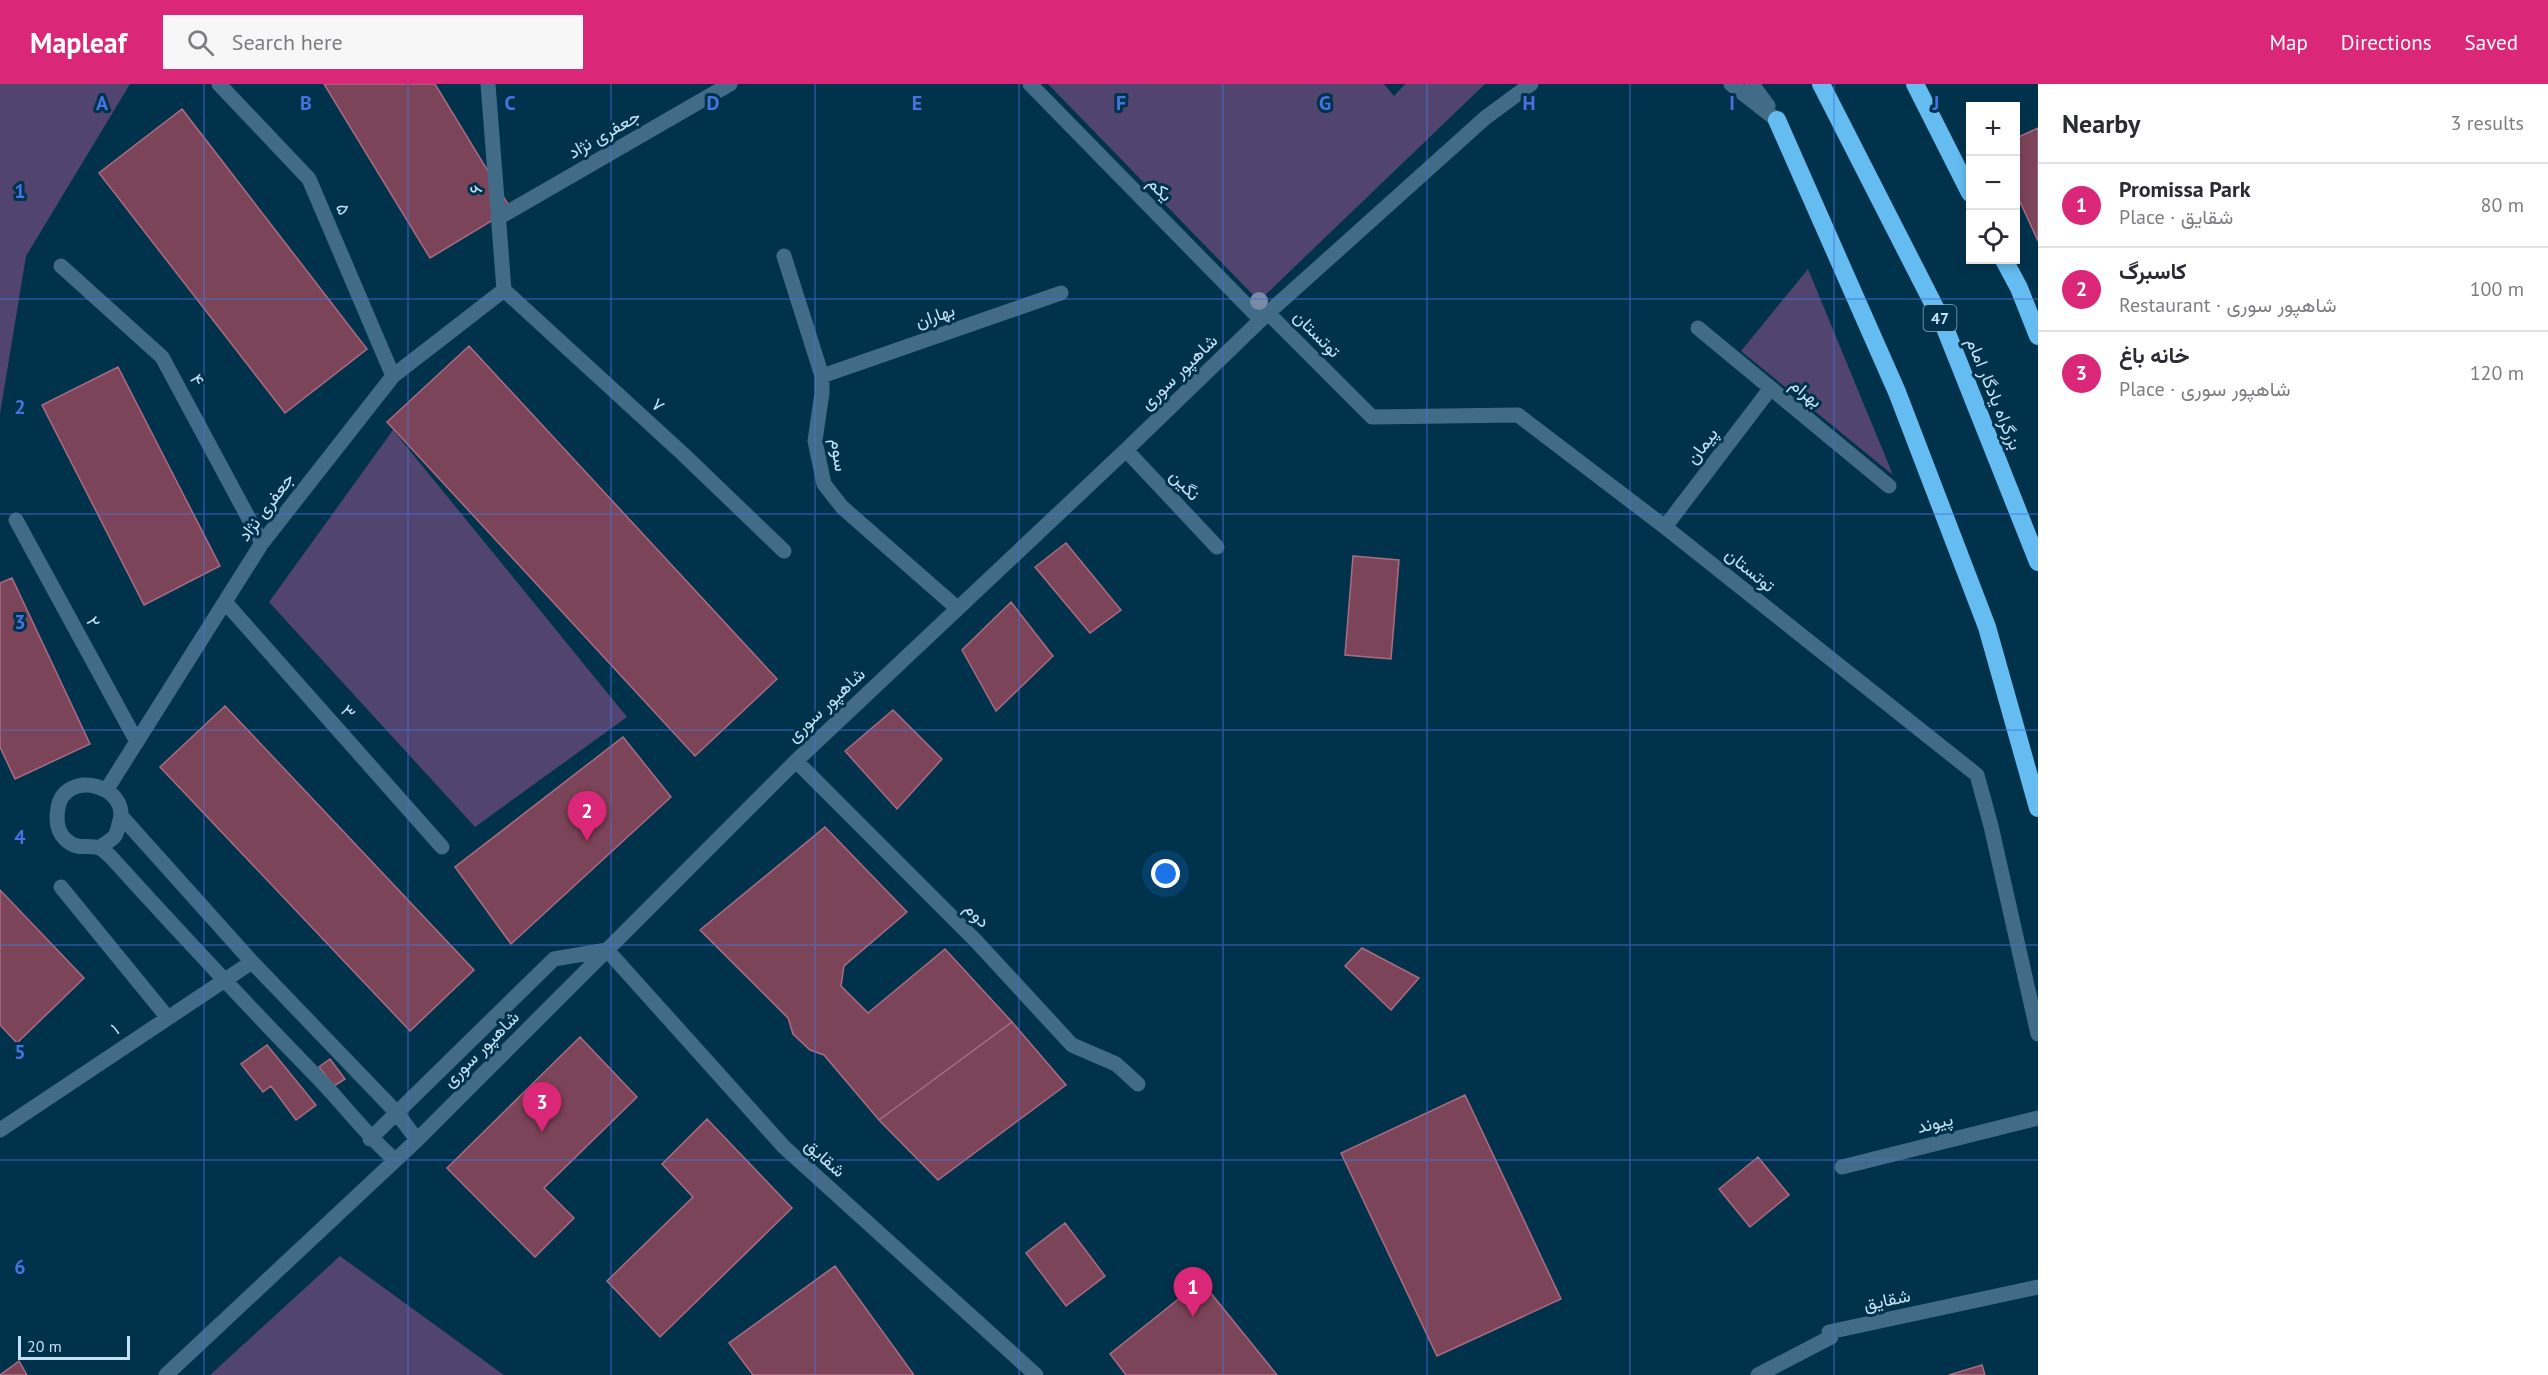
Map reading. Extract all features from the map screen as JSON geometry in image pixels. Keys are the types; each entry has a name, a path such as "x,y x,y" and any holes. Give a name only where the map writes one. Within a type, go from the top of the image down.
{"highway":[{"name":"بزرگراه یادگار امام","path":"1821,84 1943,323 2038,562"},
{"path":"1915,84 1966,183"},
{"path":"1777,120 1897,392 1983,616 2038,808"},
{"path":"2006,264 2019,288 2038,336"}],"street":[{"name":"۵","path":"219,84 309,179 393,376"},
{"name":"۶","path":"488,84 504,290"},
{"name":"جعفری نژاد","path":"498,218 730,84"},
{"name":"یکم","path":"1030,84 1264,317"},
{"name":"شاهپور سوری","path":"166,1375 417,1140 796,760 1264,317 1516,90 1531,84"},
{"path":"1731,84 1777,120"},
{"path":"1752,84 1777,120"},
{"name":"سوم","path":"784,256 822,376 822,393 815,441 824,484 842,507 957,608"},
{"name":"۴","path":"61,266 162,357 262,543"},
{"name":"جعفری نژاد","path":"107,789 262,543 393,376 504,290"},
{"name":"۷","path":"504,290 683,454 784,551"},
{"name":"بهاران","path":"822,376 1061,293"},
{"name":"توتستان","path":"1264,317 1372,417 1518,415 1665,527 1977,775 1991,826 2038,1034"},
{"name":"بهرام","path":"1698,328 1889,486"},
{"name":"پیمان","path":"1665,527 1770,389"},
{"name":"نگین","path":"1126,450 1216,547"},
{"name":"۲","path":"15,520 137,742"},
{"name":"۳","path":"225,602 442,847"},
{"name":"دوم","path":"796,760 976,941 1072,1045 1116,1064 1138,1084"},
{"path":"395,1160 370,1139 332,1093 224,981 110,856 99,848 80,848 64,838 56,821 59,802 71,789 89,784 107,789 118,801 122,817 252,962 397,1113 417,1140"},
{"path":"99,848 115,836 122,817"},
{"path":"61,887 168,1018"},
{"path":"370,1139 554,959 607,951"},
{"name":"شقایق","path":"607,951 784,1147 1036,1375"},
{"name":"۱","path":"0,1130 252,962"},
{"name":"پیوند","path":"1842,1167 2038,1118"},
{"name":"شقایق","path":"1758,1375 1831,1337 1829,1332 2038,1287"}],"shaded area":[{"path":"0,84 130,84 26,256 0,414"},
{"path":"1048,84 1384,84 1394,96 1405,84 1485,84 1259,301"},
{"path":"1808,269 1893,475 1741,351"},
{"path":"393,430 627,717 475,827 269,602"},
{"path":"340,1256 504,1375 210,1375"}],"building":[{"path":"324,84 435,84 511,209 430,258"},
{"path":"182,109 367,349 285,413 99,173"},
{"path":"2038,128 2038,241 2020,202 2020,136"},
{"path":"469,346 777,679 695,756 387,422"},
{"path":"118,367 220,566 144,605 42,405"},
{"path":"1066,543 1121,610 1090,633 1035,567"},
{"path":"1353,556 1399,560 1391,659 1345,655"},
{"path":"12,578 90,744 15,779 0,747 0,583"},
{"path":"1011,602 1053,656 996,711 962,650"},
{"path":"225,706 474,970 410,1031 160,767"},
{"path":"893,710 942,759 897,809 845,751"},
{"path":"623,737 671,797 511,944 455,867"},
{"path":"825,827 907,912 844,966 841,986 868,1013 945,949 1012,1022 879,1120 824,1055 810,1050 793,1034 788,1018 700,930"},
{"path":"0,890 84,978 17,1043 0,1025"},
{"path":"1362,948 1419,978 1391,1010 1345,966"},
{"path":"1012,1022 1066,1085 938,1180 879,1120"},
{"path":"580,1037 637,1097 544,1188 574,1218 535,1257 447,1168"},
{"path":"267,1045 316,1105 296,1120 271,1086 263,1092 241,1064"},
{"path":"330,1059 345,1079 334,1086 319,1067"},
{"path":"1465,1095 1561,1299 1437,1356 1341,1153"},
{"path":"707,1119 792,1208 660,1337 607,1281 693,1197 662,1164"},
{"path":"1758,1157 1789,1195 1750,1227 1719,1189"},
{"path":"1065,1223 1105,1276 1066,1306 1026,1253"},
{"path":"835,1266 914,1375 753,1375 729,1343"},
{"path":"1201,1281 1277,1375 1126,1375 1110,1354"},
{"path":"19,1361 27,1375 0,1375"},
{"path":"1982,1365 1985,1375 1949,1375"}],"place":[{"name":"کاسبرگ","path":"587,841"},
{"name":"خانه باغ","path":"542,1132"},
{"name":"Promissa Park","path":"1193,1317"}]}
